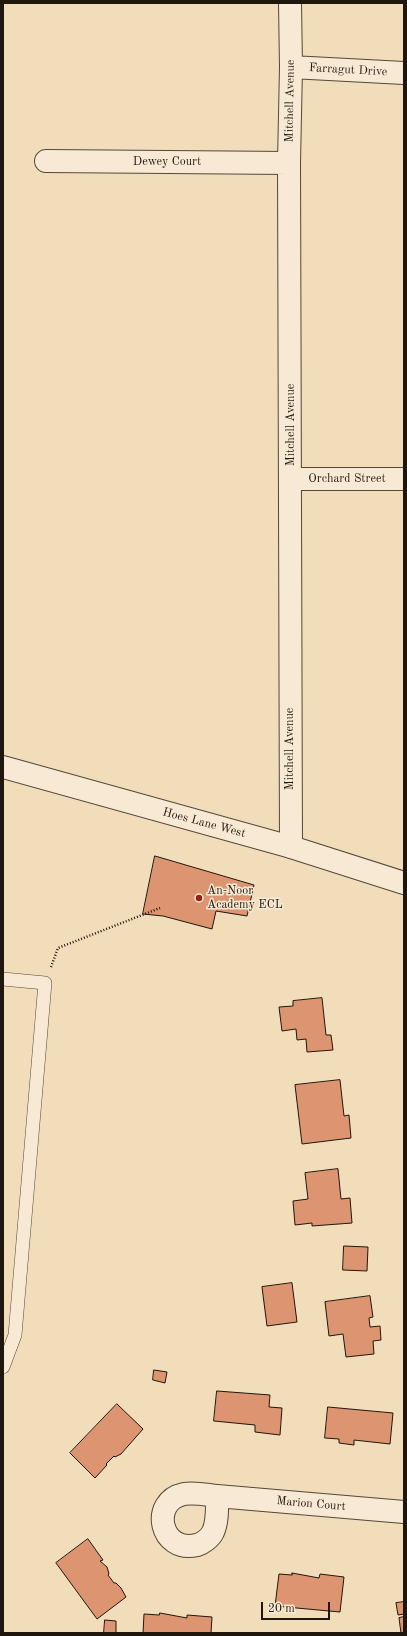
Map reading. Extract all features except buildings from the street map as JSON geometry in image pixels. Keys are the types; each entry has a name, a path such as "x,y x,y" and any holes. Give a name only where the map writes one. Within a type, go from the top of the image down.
{"street":[{"name":"Mitchell Avenue","path":"290,3 291,847"},
{"name":"Farragut Drive","path":"291,67 404,73"},
{"name":"Dewey Court","path":"46,161 289,163"},
{"name":"Orchard Street","path":"291,479 404,479"},
{"name":"Hoes Lane West","path":"3,767 291,847 404,883"},
{"name":"Marion Court","path":"218,1496 404,1512"}],"lane":[{"path":"3,979 46,983 15,1335 3,1367"}],"path":[{"path":"46,983 58,948 160,908"}],"place":[{"name":"An-Noor Academy ECL","path":"199,898"}]}
